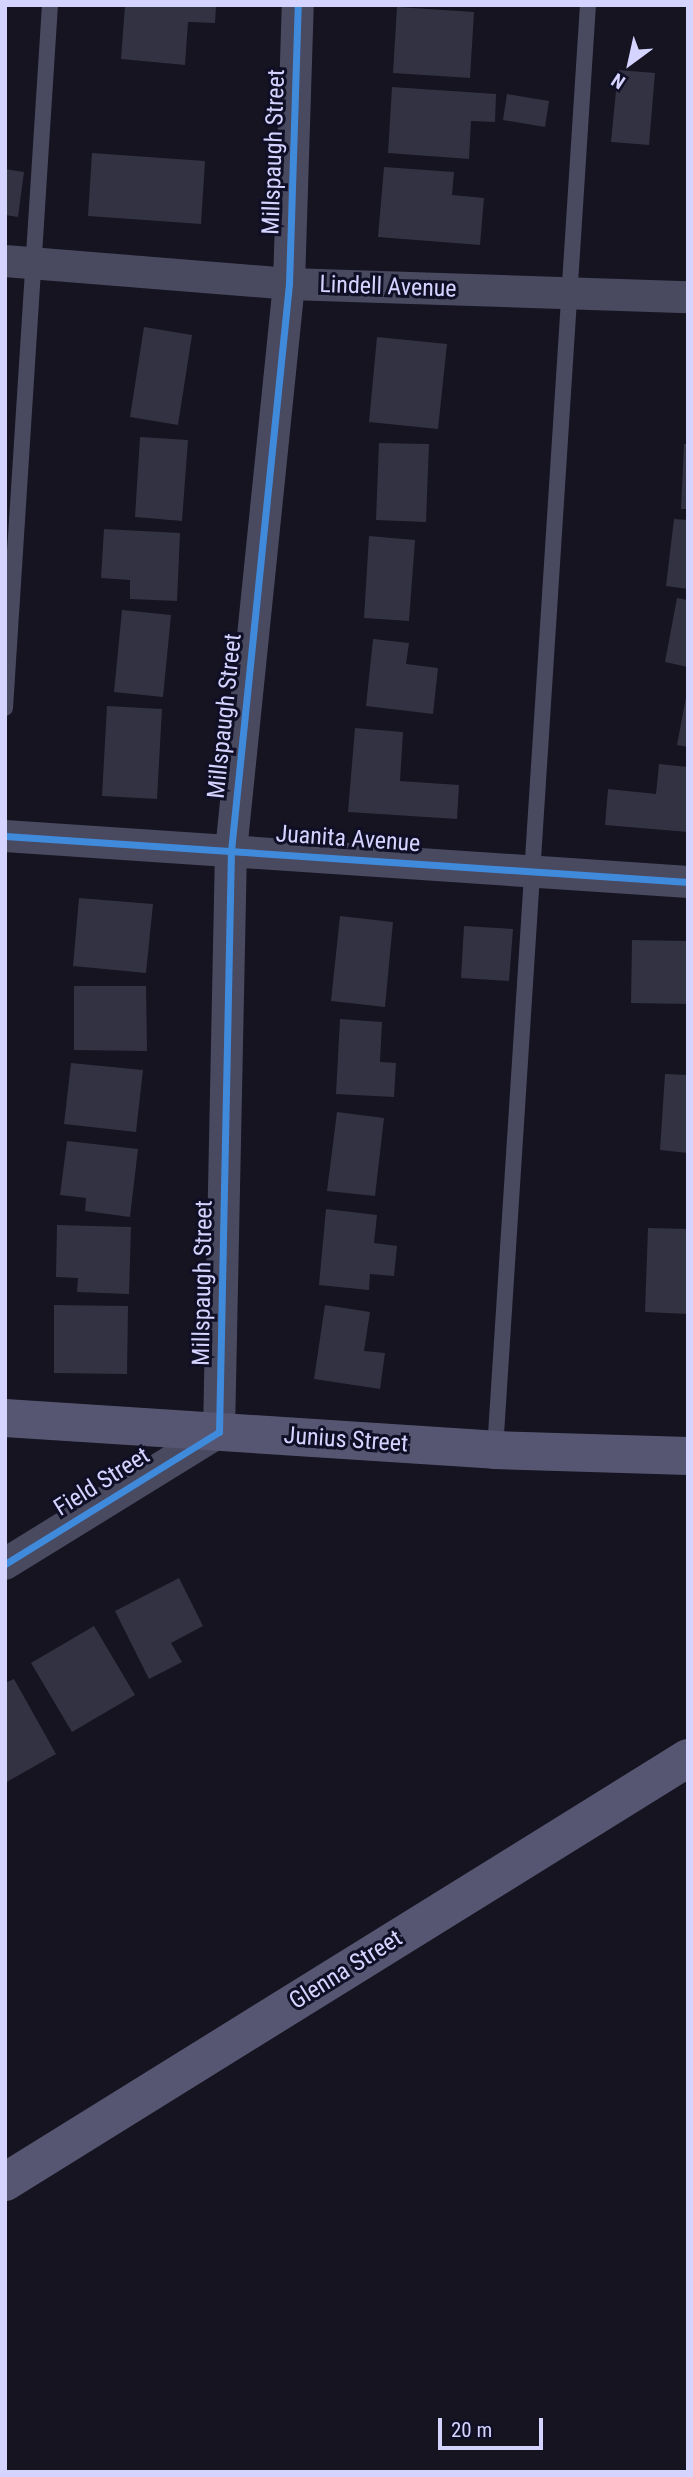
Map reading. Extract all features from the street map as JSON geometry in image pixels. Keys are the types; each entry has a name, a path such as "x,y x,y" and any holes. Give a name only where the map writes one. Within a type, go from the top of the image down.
{"main road":[{"name":"Junius Street","path":"5,1418 495,1450 688,1456"},
{"name":"Glenna Street","path":"5,2182 688,1758"}],"street":[{"name":"Millspaugh Street","path":"219,1432 231,851 289,284 298,5"},
{"name":"Lindell Avenue","path":"19,262 289,284 688,297"},
{"name":"Juanita Avenue","path":"5,836 688,882"},
{"name":"Field Street","path":"5,1564 219,1432"}],"lane":[{"path":"5,708 19,262 50,5"},
{"path":"495,1450 588,5"}],"building":[{"path":"125,5 216,5 215,23 188,22 185,65 121,59"},
{"path":"397,7 474,12 470,78 393,73"},
{"path":"618,70 655,73 649,145 611,142"},
{"path":"392,87 496,94 495,122 471,121 469,159 388,153"},
{"path":"507,94 549,101 545,127 503,120"},
{"path":"92,153 205,161 201,224 88,216"},
{"path":"384,167 454,172 452,195 484,198 480,245 378,237"},
{"path":"5,169 24,172 18,217 5,215"},
{"path":"144,327 192,335 178,425 130,417"},
{"path":"377,337 447,344 438,429 369,422"},
{"path":"140,437 188,440 182,521 135,517"},
{"path":"379,443 429,444 426,522 376,520"},
{"path":"684,444 688,444 688,509 681,509"},
{"path":"674,519 688,520 688,589 666,586"},
{"path":"104,529 180,533 177,601 130,599 130,580 101,578"},
{"path":"369,536 415,540 409,621 364,618"},
{"path":"677,598 688,600 688,667 665,662"},
{"path":"122,610 171,615 163,697 114,692"},
{"path":"373,639 409,643 406,664 438,668 433,714 366,706"},
{"path":"686,697 688,698 688,747 677,745"},
{"path":"107,706 162,709 157,799 102,796"},
{"path":"355,728 403,732 400,781 459,785 457,819 348,812"},
{"path":"659,764 688,767 688,832 605,825 608,789 656,794"},
{"path":"79,898 153,904 146,973 73,966"},
{"path":"340,916 393,922 385,1007 331,1001"},
{"path":"464,926 513,929 509,981 461,978"},
{"path":"632,940 688,941 688,1004 631,1003"},
{"path":"74,986 146,986 147,1051 74,1050"},
{"path":"340,1019 382,1022 380,1062 396,1063 394,1097 336,1094"},
{"path":"71,1063 143,1070 136,1132 64,1124"},
{"path":"665,1074 688,1075 688,1153 660,1150"},
{"path":"337,1112 384,1118 375,1196 327,1191"},
{"path":"67,1141 138,1149 130,1217 85,1211 86,1198 60,1195"},
{"path":"326,1209 377,1215 374,1243 397,1246 394,1276 370,1274 369,1290 319,1285"},
{"path":"57,1225 131,1227 129,1294 77,1292 78,1278 56,1277"},
{"path":"648,1228 688,1229 688,1314 645,1312"},
{"path":"54,1305 128,1306 127,1374 54,1373"},
{"path":"325,1305 370,1312 364,1351 385,1353 380,1389 314,1379"},
{"path":"179,1578 203,1626 171,1643 182,1662 149,1679 115,1611"},
{"path":"94,1626 135,1695 72,1732 31,1663"},
{"path":"14,1679 56,1754 5,1783 5,1683"}],"cycle path":[{"path":"5,1564 219,1432 231,851 289,284 298,5"},
{"path":"5,836 688,882"}]}
